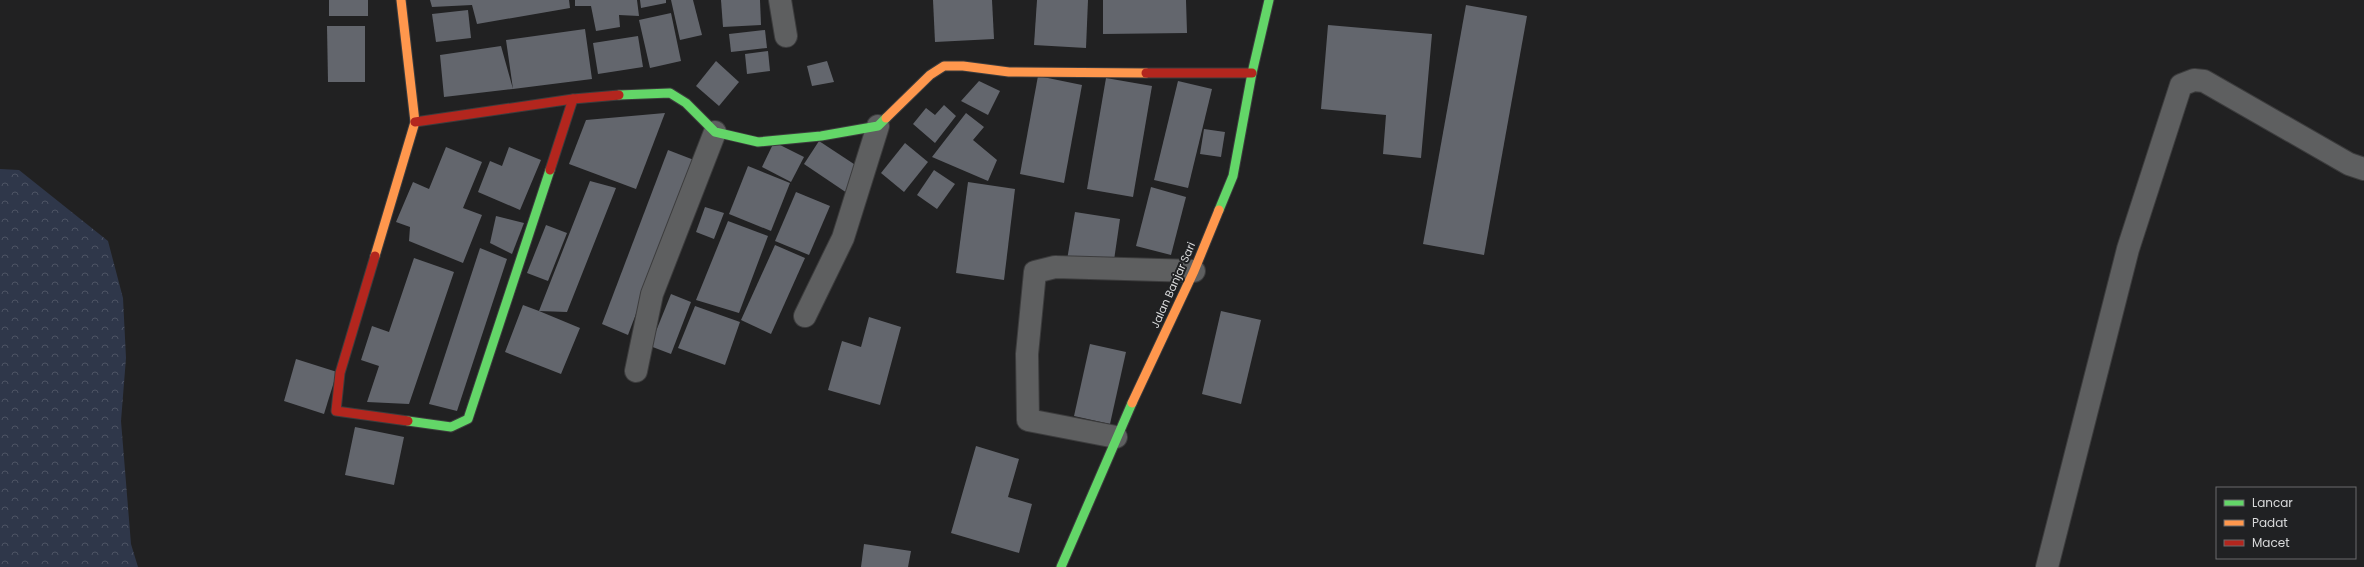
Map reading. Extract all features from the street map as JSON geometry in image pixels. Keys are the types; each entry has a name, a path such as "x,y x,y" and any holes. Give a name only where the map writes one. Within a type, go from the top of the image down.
{"street":[{"path":"401,0 415,122 340,373 336,411 451,427 461,424 468,419 482,372 533,224 573,99"},
{"path":"780,0 786,36"},
{"name":"Jalan Banjar Sari","path":"1061,567 1116,437 1194,271 1233,176 1252,73 1269,0"},
{"path":"805,316 843,238 878,126 930,75 944,66 963,66 1009,72 1252,73"},
{"path":"2047,567 2128,249 2181,85 2194,80 2204,81 2349,164 2364,169"},
{"path":"415,122 573,99 654,92 670,93 686,103 715,132 758,142 821,136 878,126"},
{"path":"636,371 652,294 715,132"},
{"path":"1116,437 1028,420 1027,354 1035,272 1055,267 1194,271"}],"green space":[{"path":"0,169 19,170 108,241 123,298 126,358 121,421 131,544 138,567 0,567"}],"building":[{"path":"329,0 368,0 368,16 329,16"},
{"path":"430,0 569,0 570,8 477,24 472,5 432,7"},
{"path":"575,0 637,0 639,16 619,15 620,27 596,31 591,6 575,6"},
{"path":"640,0 666,0 666,3 641,8"},
{"path":"671,0 693,0 702,35 680,40"},
{"path":"721,0 760,0 761,25 723,27"},
{"path":"933,0 992,0 994,39 935,42"},
{"path":"1037,0 1088,0 1086,48 1034,45"},
{"path":"1103,0 1186,0 1187,33 1103,34"},
{"path":"1466,5 1527,16 1484,255 1423,244"},
{"path":"468,10 471,38 436,42 432,14"},
{"path":"671,13 681,61 650,68 639,20"},
{"path":"1328,25 1432,34 1421,158 1383,154 1386,115 1321,109"},
{"path":"327,26 365,26 365,82 328,82"},
{"path":"585,29 592,79 513,89 506,40"},
{"path":"765,30 767,48 731,52 729,34"},
{"path":"638,36 643,67 598,74 593,43"},
{"path":"501,46 513,89 444,97 440,55"},
{"path":"768,51 770,71 747,74 745,54"},
{"path":"716,61 739,82 719,106 696,86"},
{"path":"827,61 834,82 812,86 807,66"},
{"path":"1038,76 1082,85 1064,183 1020,174"},
{"path":"1106,78 1152,86 1133,197 1087,189"},
{"path":"979,81 1000,91 988,115 961,101"},
{"path":"1178,81 1212,89 1188,188 1154,180"},
{"path":"944,105 956,116 935,143 913,124 926,108 935,115"},
{"path":"665,113 636,189 569,164 586,120"},
{"path":"966,113 984,127 973,140 997,160 988,181 932,157"},
{"path":"1204,129 1225,132 1221,157 1200,154"},
{"path":"819,141 863,170 847,193 804,164"},
{"path":"774,142 804,157 791,182 762,167"},
{"path":"905,143 928,162 904,192 881,173"},
{"path":"446,147 482,162 463,208 482,215 463,263 409,241 410,227 396,222 413,182 429,189"},
{"path":"509,147 541,160 520,210 478,192 490,161 502,166"},
{"path":"668,150 694,160 628,335 602,324"},
{"path":"748,166 790,183 771,231 729,214"},
{"path":"934,170 955,184 937,209 917,195"},
{"path":"590,181 616,188 567,312 539,311"},
{"path":"968,182 1015,189 1004,280 956,273"},
{"path":"1151,187 1186,197 1171,255 1136,246"},
{"path":"796,192 830,206 809,255 775,241"},
{"path":"705,207 724,213 714,239 696,232"},
{"path":"1075,212 1120,219 1113,267 1067,260"},
{"path":"496,216 524,223 512,254 490,243"},
{"path":"728,221 768,236 739,313 696,300"},
{"path":"546,225 567,233 548,281 527,273"},
{"path":"775,245 805,258 771,334 741,320"},
{"path":"480,248 507,259 457,411 429,404"},
{"path":"414,258 454,272 409,404 367,402 379,366 361,360 372,326 389,332"},
{"path":"671,294 691,302 671,354 650,346"},
{"path":"523,305 580,328 561,374 505,352"},
{"path":"695,306 740,322 725,365 678,348"},
{"path":"1221,311 1261,320 1241,404 1202,394"},
{"path":"869,317 901,327 880,405 828,390 842,341 861,347"},
{"path":"1090,344 1126,352 1110,424 1074,416"},
{"path":"296,359 337,372 324,414 284,401"},
{"path":"355,427 404,437 394,485 345,475"},
{"path":"976,446 1019,459 1008,497 1032,504 1019,553 951,533"},
{"path":"864,544 911,551 908,567 861,567"}],"traffic: fast":[{"path":"1219,210 1233,176 1252,73 1269,0"},
{"path":"619,95 670,93 686,103 715,132 758,142 821,136 878,126 886,118"},
{"path":"408,421 451,427 468,419 550,170"},
{"path":"1061,567 1132,403"}],"traffic: slow":[{"path":"375,256 415,122 401,0"},
{"path":"886,118 930,75 944,66 963,66 1009,72 1146,73"},
{"path":"1132,403 1194,271 1219,210"}],"traffic: jam":[{"path":"1146,73 1252,73"},
{"path":"415,122 573,99 619,95"},
{"path":"550,170 573,99"},
{"path":"375,256 340,373 336,411 408,421"}]}
